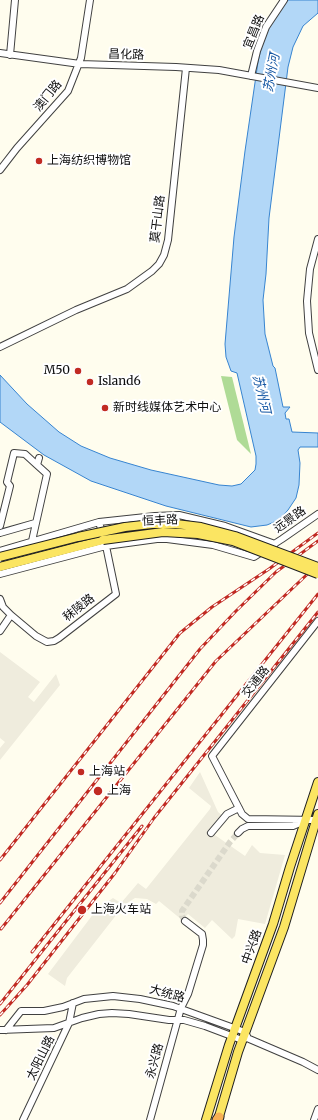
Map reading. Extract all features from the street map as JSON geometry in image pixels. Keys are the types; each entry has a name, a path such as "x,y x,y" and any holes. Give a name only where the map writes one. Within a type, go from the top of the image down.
{"main road":[{"name":"恒丰路","path":"0,557 119,528 152,524 176,524 201,527 229,534 318,567"},
{"name":"恒丰路","path":"0,567 114,538 146,533 175,532 198,534 233,541 318,574"},
{"name":"中兴路","path":"206,1120 233,1032 271,930 318,782"},
{"name":"中兴路","path":"218,1119 245,1036 284,927 317,819"}],"street":[{"path":"10,55 15,0"},
{"name":"澳门路","path":"0,170 17,148 64,96 71,86 80,64 90,0"},
{"name":"宜昌路","path":"253,76 257,51 266,27 284,0"},
{"name":"昌化路","path":"0,53 80,64 219,70 318,88"},
{"name":"莫干山路","path":"0,347 76,310 127,289 152,271 159,264 164,255 168,240 186,68"},
{"path":"318,239 310,269 307,301 309,333 318,370"},
{"path":"0,526 10,486 7,482 14,453 25,454 47,474 32,541"},
{"path":"37,465 39,458"},
{"name":"远景路","path":"0,574 106,546 167,539 213,545 254,556 275,544 318,514"},
{"path":"0,551 99,522 179,515 225,526 275,544"},
{"name":"秣陵路","path":"11,616 41,640 51,642 59,638 116,594 106,546 99,522"},
{"path":"0,533 35,523"},
{"path":"0,598 3,607 11,616 0,631"},
{"name":"交通路","path":"239,808 212,756 318,621"},
{"path":"211,832 227,814 239,808 242,814 248,819 317,819"},
{"path":"238,833 242,828 248,826 293,826 306,820"},
{"name":"永兴路","path":"150,1120 181,1008 188,994 203,940 202,934 185,921"},
{"name":"大统路","path":"3,1030 21,1011 44,1011 92,998 121,996 165,1003 181,1008 233,1032"},
{"name":"太阳山路","path":"23,1120 69,1023 74,1003"},
{"name":"大统路","path":"3,1030 40,1030 54,1028 93,1015 112,1013 133,1014 165,1020 190,1021 245,1036 318,1070"},
{"path":"314,1120 318,1109"}],"green space":[{"path":"221,376 232,377 251,454 237,440"}],"shaded area":[{"path":"0,652 40,682 28,697 34,702 56,674 60,685 0,760 0,748 5,742 0,738"},
{"path":"200,772 218,812 224,817 212,833 245,856 252,845 260,853 285,855 265,924 238,919 235,936 232,939 212,920 205,928 188,914 182,920 159,901 156,904 147,899 135,898 124,905 67,978 65,986 48,974 97,909 113,898 121,903 138,883 146,889 210,809 211,806 189,788"}],"water":[{"name":"苏州河","path":"288,0 318,0 318,13 303,26 293,47 288,67 269,218 263,300 265,334 273,366 275,368 283,407 290,407 285,413 286,419 289,419 292,432 318,433 318,447 300,447 298,450 300,463 299,485 296,498 288,510 279,520 267,525 251,527 166,506 91,481 44,455 0,422 0,375 27,404 59,432 81,446 110,458 151,470 219,485 232,486 241,484 255,470 256,456 237,373 231,371 226,357 225,344 234,237 258,62 266,32"}],"tunnel":[{"path":"185,921 182,916 182,911 230,842 238,833"}],"railway":[{"path":"0,860 180,633 212,607 269,569 318,533"},
{"path":"0,903 200,649 276,572 318,541"},
{"path":"1,929 216,661 318,564"},
{"path":"32,952 318,594"},
{"path":"0,1015 27,985 115,873 154,818 318,612"},
{"path":"0,1004 142,826"}],"place":[{"name":"上海纺织博物馆","path":"39,161"},
{"name":"M50","path":"78,371"},
{"name":"Island6","path":"90,382"},
{"name":"新时线媒体艺术中心","path":"105,408"},
{"name":"上海站","path":"81,772"},
{"name":"上海","path":"98,791"},
{"name":"上海火车站","path":"82,910"}]}
